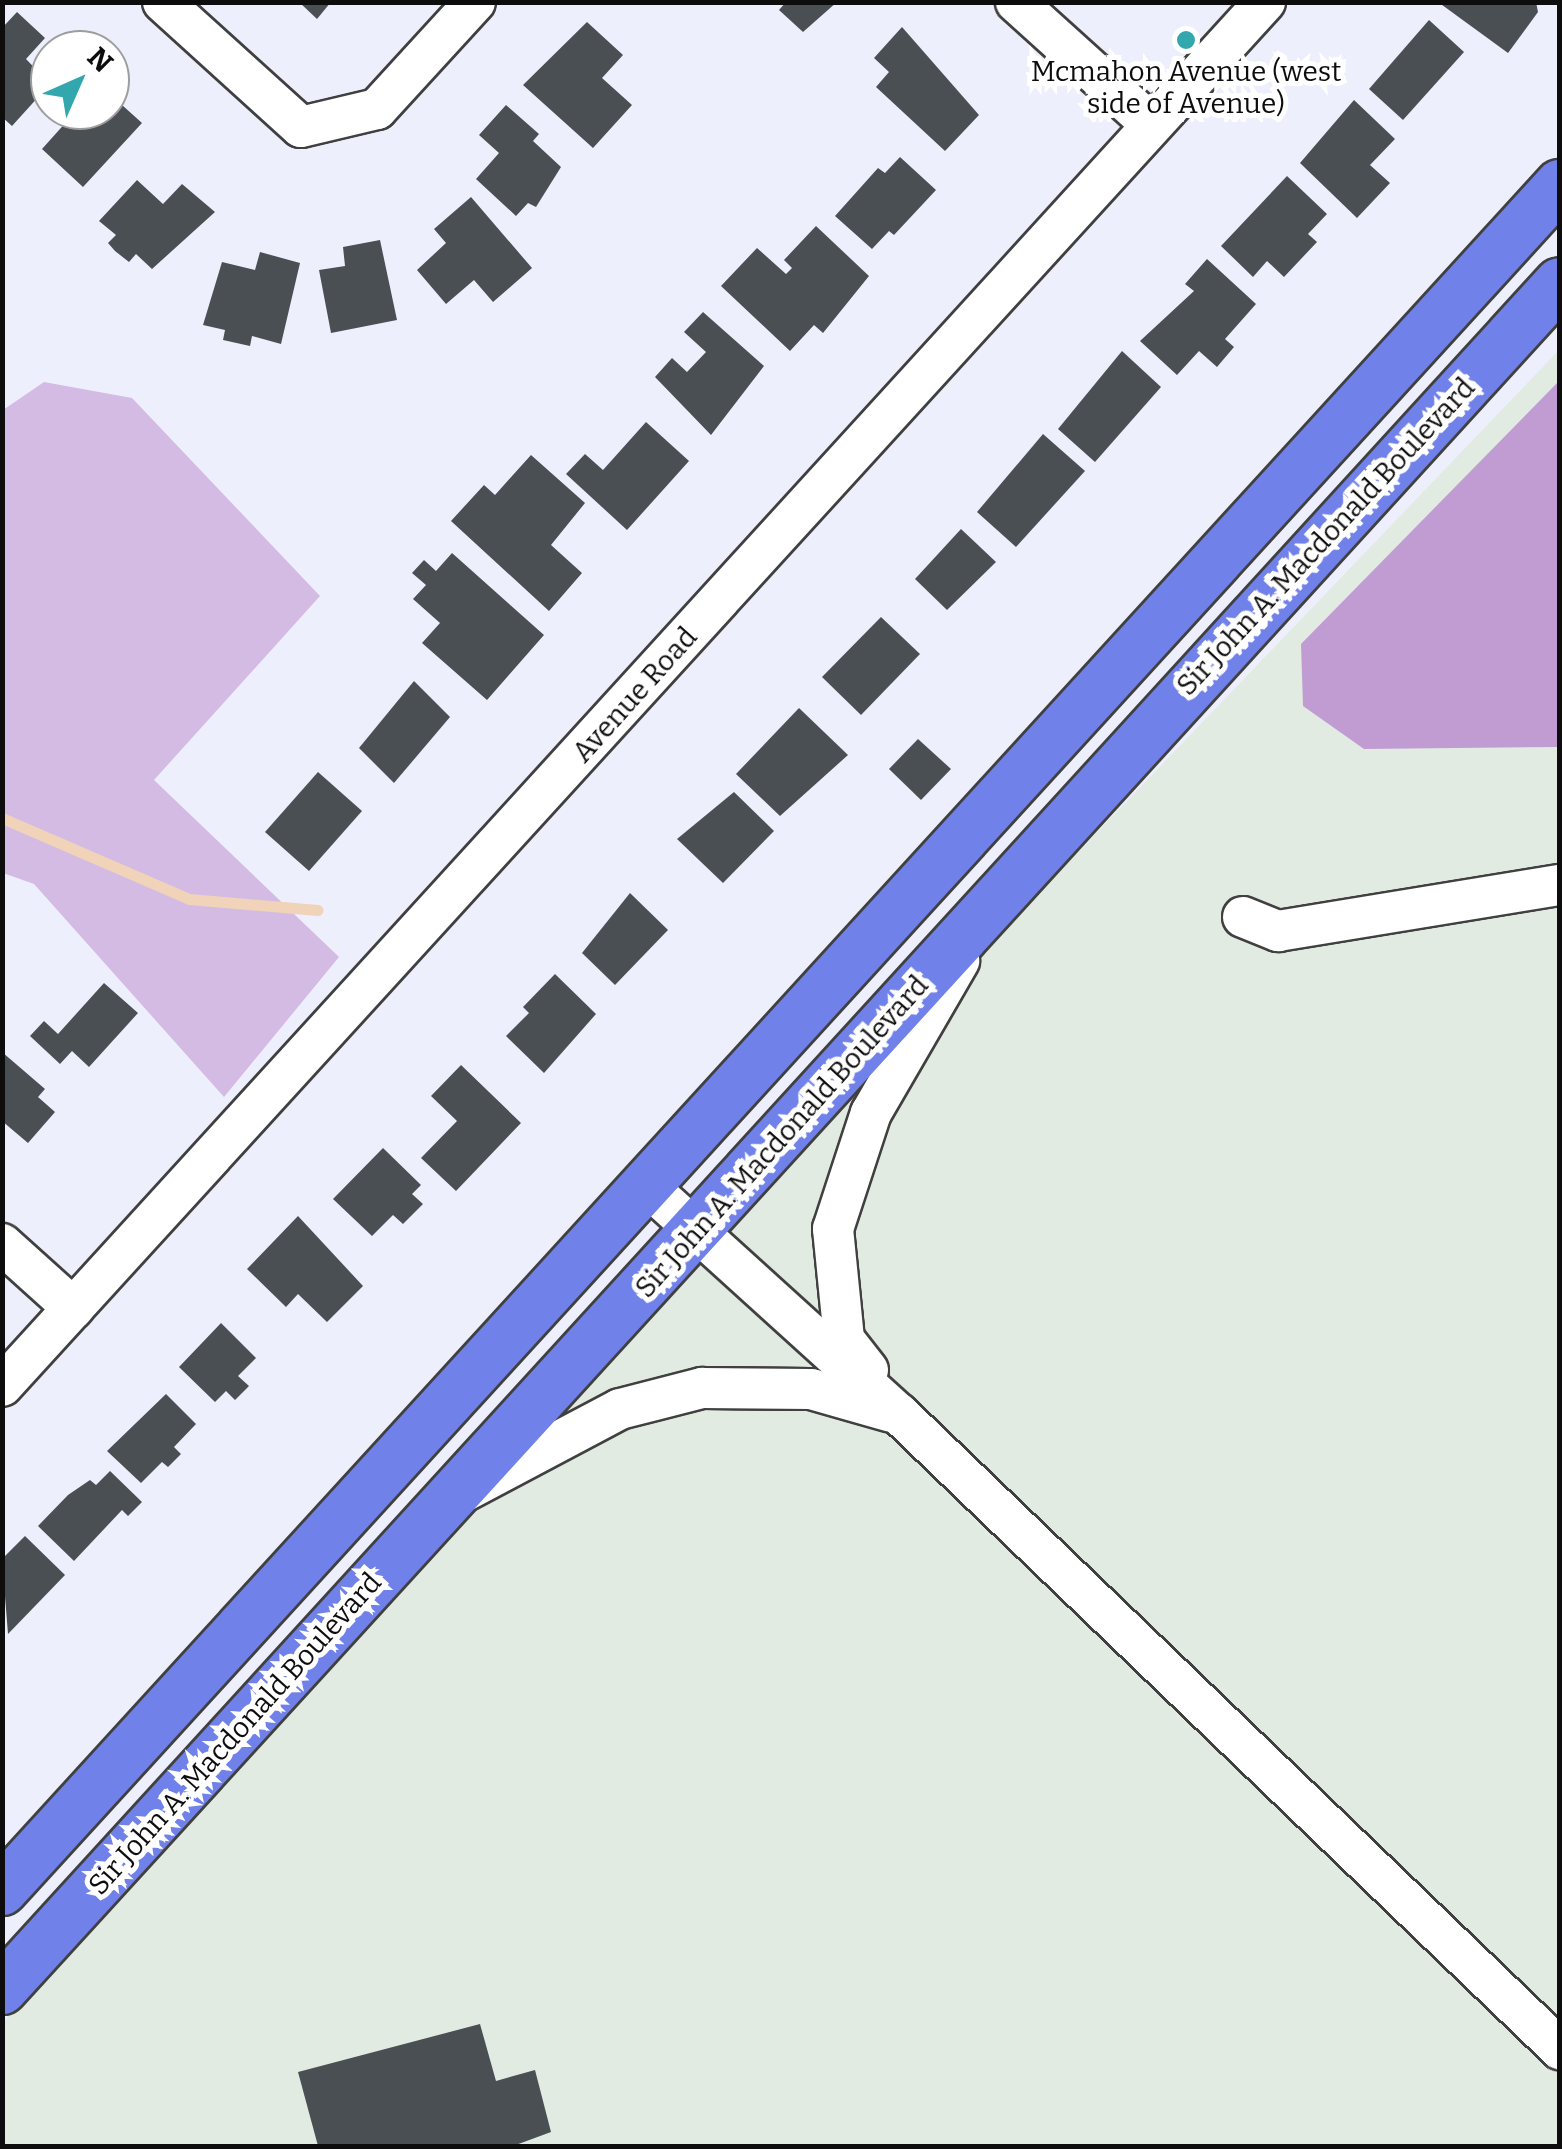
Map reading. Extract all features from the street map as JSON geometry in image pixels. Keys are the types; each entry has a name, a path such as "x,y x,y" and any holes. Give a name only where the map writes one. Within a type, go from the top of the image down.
{"main road":[{"path":"2,1890 1560,185"},
{"name":"Sir John A. Macdonald Boulevard","path":"2,1989 1560,283"}],"street":[{"path":"163,2 301,128 377,109 475,2"},
{"path":"1016,2 1152,125"},
{"name":"Avenue Road","path":"2,1386 1265,2"},
{"path":"1243,916 1278,931 1560,884"},
{"path":"900,1414 844,1339 834,1229 870,1114 992,905"},
{"path":"646,1184 900,1414 1560,2050"},
{"path":"2,1244 73,1308"},
{"path":"452,1498 620,1409 702,1388 811,1389 900,1414"}],"shaded area":[{"path":"1559,350 1559,2146 3,2146 2,2024 964,971"},
{"path":"1559,381 1559,747 1364,749 1303,706 1301,644"},
{"path":"44,382 132,398 320,596 154,780 339,957 224,1097 34,884 3,873 3,410"}],"building":[{"path":"299,2 331,2 317,19"},
{"path":"786,2 837,2 803,32 779,10"},
{"path":"1438,2 1536,2 1538,12 1508,53"},
{"path":"17,12 36,30 30,30 30,55 26,59 30,63 30,106 12,126 2,117 2,28"},
{"path":"1429,20 1464,52 1403,120 1369,89"},
{"path":"587,22 623,55 602,78 632,105 593,148 523,85"},
{"path":"902,27 979,115 945,151 876,87 889,72 874,58"},
{"path":"1354,100 1395,139 1370,165 1390,183 1357,218 1300,163"},
{"path":"506,105 539,134 533,141 561,167 536,207 528,203 516,216 476,179 499,153 479,135"},
{"path":"130,112 142,123 83,187 42,149 59,130 130,130"},
{"path":"900,157 936,190 894,235 889,231 872,249 835,216 878,168 885,173"},
{"path":"1287,176 1327,214 1308,234 1317,242 1284,277 1267,261 1253,277 1221,246"},
{"path":"137,180 163,204 182,184 215,212 152,269 136,254 129,262 115,251 108,243 116,235 99,221"},
{"path":"471,197 532,268 493,302 474,280 446,304 417,270 446,243 434,229"},
{"path":"816,226 869,276 823,333 814,325 790,351 721,286 757,248 786,274 792,268 784,260"},
{"path":"380,240 397,320 331,333 319,270 345,266 343,247"},
{"path":"260,252 300,263 281,344 252,336 250,346 223,340 225,330 203,325 222,262 255,270"},
{"path":"1207,259 1256,304 1225,339 1234,347 1217,367 1199,351 1177,375 1140,341 1194,291 1185,284"},
{"path":"703,312 764,366 711,435 655,377 672,358 687,372 706,352 684,332"},
{"path":"1122,351 1161,387 1095,462 1058,429"},
{"path":"646,422 689,461 627,530 566,474 585,454 603,470"},
{"path":"1043,434 1085,471 1016,547 977,512"},
{"path":"531,455 585,503 551,545 582,573 549,611 451,521 484,485 495,495"},
{"path":"961,529 996,562 947,610 915,579"},
{"path":"452,553 544,635 487,700 422,643 440,623 413,599 426,585 412,573 424,560 436,571"},
{"path":"881,617 920,654 861,715 822,677"},
{"path":"414,681 450,717 394,783 359,748"},
{"path":"799,708 848,755 780,816 736,774"},
{"path":"918,739 951,769 921,800 889,769"},
{"path":"318,772 362,811 309,871 265,832"},
{"path":"734,792 774,831 723,883 677,839"},
{"path":"630,893 668,930 615,985 582,953"},
{"path":"555,974 596,1014 544,1073 506,1036 529,1013 523,1007"},
{"path":"104,983 138,1013 89,1067 72,1051 60,1064 30,1036 44,1021 58,1034"},
{"path":"2,1052 45,1089 38,1097 55,1112 28,1143 2,1121"},
{"path":"461,1065 521,1123 456,1191 421,1158 457,1121 431,1096"},
{"path":"383,1148 421,1185 412,1194 423,1204 403,1224 393,1215 372,1236 333,1199"},
{"path":"298,1216 363,1286 327,1322 298,1294 286,1307 247,1269"},
{"path":"221,1323 256,1358 238,1376 249,1386 235,1400 226,1391 215,1402 179,1367"},
{"path":"166,1394 196,1424 174,1447 181,1454 168,1467 162,1462 141,1483 107,1451"},
{"path":"110,1471 142,1502 128,1516 122,1510 74,1561 38,1526 68,1495 90,1480 96,1485"},
{"path":"25,1536 65,1575 8,1634 2,1559"},
{"path":"480,2024 496,2081 535,2070 551,2132 513,2146 318,2146 298,2072"}],"waterway":[{"path":"2,818 189,899 318,910"}],"place":[{"name":"Mcmahon Avenue (west side of Avenue)","path":"1186,40"}]}
